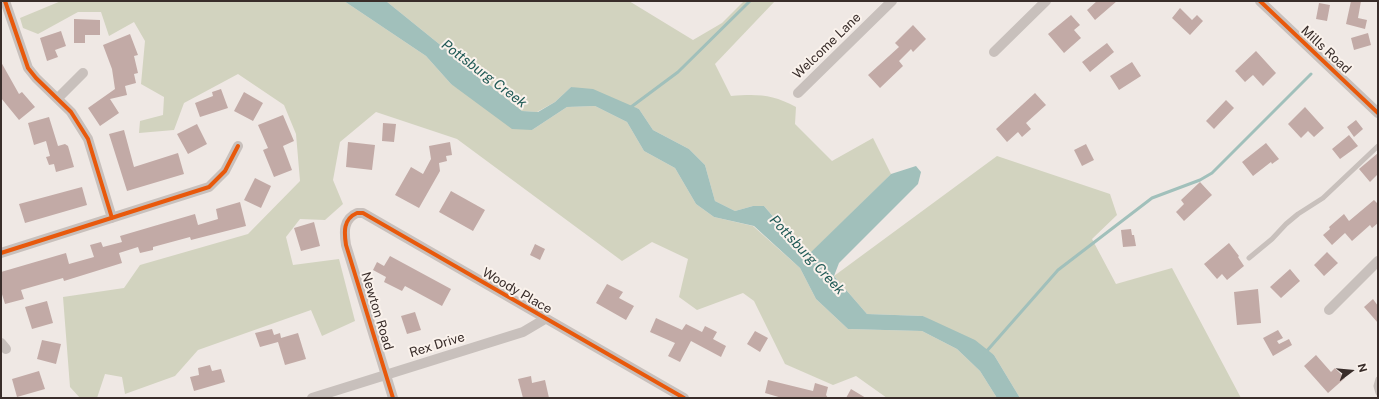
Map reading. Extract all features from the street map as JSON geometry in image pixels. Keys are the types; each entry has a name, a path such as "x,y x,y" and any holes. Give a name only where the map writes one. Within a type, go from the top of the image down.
{"street":[{"path":"5,1 28,68 36,78 58,98 80,124 88,139 112,218"},
{"name":"Welcome Lane","path":"798,93 892,1"},
{"path":"994,52 1046,1"},
{"name":"Mills Road","path":"1260,1 1378,113"},
{"path":"58,98 83,73"},
{"path":"1,253 209,187 225,171 238,146"},
{"name":"Woody Place","path":"345,228 347,220 351,215 363,213 684,398"},
{"name":"Newton Road","path":"345,228 346,245 393,398"},
{"path":"1329,310 1378,261"},
{"name":"Rex Drive","path":"312,398 523,332 545,319"}],"lane":[{"path":"1249,258 1272,239 1298,214 1323,198 1378,146"},
{"path":"1378,379 1376,386 1378,393"}],"green space":[{"path":"61,1 344,1 426,56 451,84 532,130 567,107 595,106 627,122 644,151 675,168 696,204 714,217 753,226 800,268 816,299 848,329 922,331 957,349 980,371 997,398 887,398 856,376 833,385 785,364 754,301 743,293 697,310 679,297 688,259 652,242 622,261 457,139 376,112 340,142 333,180 343,204 325,220 300,219 286,237 293,265 339,259 355,321 322,336 311,310 198,350 175,376 125,394 122,377 105,374 97,398 80,398 70,387 63,297 124,288 140,265 248,234 300,181 296,134 284,105 238,74 184,103 174,130 139,133 140,121 163,115 164,97 141,84 145,41 134,22 109,36 101,12 78,12 38,34 23,28 20,18"},
{"path":"386,1 629,1 693,40 722,23 744,1 775,1 715,64 731,96 749,95 772,97 796,107 795,124 832,161 873,138 891,174 808,256 764,206 753,206 735,211 715,201 705,165 689,149 653,130 639,109 571,87 555,102 537,112 522,111"},
{"path":"997,156 1110,194 1117,215 1092,239 1116,284 1172,268 1241,398 1020,398 994,355 923,316 867,314 834,276"}],"water":[{"path":"344,1 386,1 522,111 538,112 555,102 571,87 593,89 639,109 653,130 689,149 705,165 715,201 735,211 753,206 764,206 807,256 891,174 916,166 921,172 918,184 839,263 834,276 867,314 923,316 975,340 994,355 1020,398 997,398 980,371 957,349 922,331 848,329 816,299 800,268 754,226 714,217 696,204 675,168 644,151 627,122 595,106 567,107 532,130 512,129 451,84 426,56"}],"building":[{"path":"1097,1 1117,1 1095,20 1087,10"},
{"path":"1351,1 1361,1 1358,18 1367,20 1365,29 1346,24"},
{"path":"1319,3 1330,5 1327,21 1316,19"},
{"path":"1180,8 1192,20 1197,15 1203,21 1190,35 1172,18"},
{"path":"1071,15 1080,25 1074,30 1081,38 1064,53 1048,34"},
{"path":"74,19 100,20 100,35 85,35 85,43 74,43"},
{"path":"913,25 926,39 913,52 911,49 899,61 903,66 880,88 868,75 899,47 895,43"},
{"path":"61,31 66,46 55,50 58,57 47,61 40,38"},
{"path":"1368,33 1371,45 1354,50 1351,38"},
{"path":"130,34 138,55 134,56 138,73 134,74 136,83 125,86 127,95 110,99 119,113 100,126 88,108 115,89 112,69 103,45"},
{"path":"1107,43 1114,52 1090,72 1082,62"},
{"path":"1256,51 1276,73 1263,86 1253,75 1245,82 1235,71"},
{"path":"1,62 19,94 22,92 35,107 19,120 1,98"},
{"path":"1132,62 1141,76 1119,90 1110,76"},
{"path":"221,89 228,108 200,117 195,103 213,96 212,92"},
{"path":"244,92 263,103 253,121 234,111"},
{"path":"1035,93 1046,105 1026,123 1031,129 1022,137 1018,132 1007,142 996,129"},
{"path":"1226,100 1234,108 1214,129 1206,121"},
{"path":"1305,107 1324,128 1314,137 1308,131 1301,138 1288,124"},
{"path":"283,115 294,141 283,146 292,170 274,177 263,150 268,148 258,125"},
{"path":"49,117 58,146 65,144 68,146 74,167 56,172 54,164 49,165 46,157 50,156 46,141 34,145 28,123"},
{"path":"1356,120 1363,129 1354,137 1347,127"},
{"path":"383,123 396,124 394,142 382,141"},
{"path":"197,124 207,144 188,154 177,134"},
{"path":"124,130 134,167 178,153 184,174 127,191 109,134"},
{"path":"1349,135 1358,146 1340,159 1332,149"},
{"path":"348,142 375,145 372,170 346,167"},
{"path":"450,142 452,155 446,156 447,161 439,163 440,171 419,208 395,195 411,167 423,174 431,159 429,146"},
{"path":"1266,143 1279,159 1272,164 1271,162 1253,176 1242,162"},
{"path":"1086,144 1094,160 1082,166 1074,150"},
{"path":"1378,153 1378,174 1370,182 1359,169"},
{"path":"255,178 271,186 261,208 244,200"},
{"path":"1200,182 1212,195 1184,221 1176,212 1184,204 1181,200"},
{"path":"82,187 87,205 25,223 19,204"},
{"path":"451,191 485,210 473,231 439,212"},
{"path":"1374,200 1378,204 1378,223 1372,228 1370,225 1352,241 1345,233 1332,245 1323,235 1330,229 1329,227 1344,214 1349,221"},
{"path":"240,202 246,226 191,240 190,237 153,247 153,250 140,253 138,247 119,253 122,263 64,281 63,278 21,290 24,299 5,304 1,291 1,272 66,253 69,264 94,257 90,245 101,242 103,247 122,242 120,236 195,214 198,225 218,219 216,209"},
{"path":"314,222 320,246 301,251 294,228"},
{"path":"1131,229 1136,246 1123,247 1121,230"},
{"path":"1229,243 1239,256 1238,257 1244,266 1227,280 1222,274 1217,279 1204,264"},
{"path":"535,244 545,249 540,260 530,255"},
{"path":"1327,252 1338,263 1324,276 1314,265"},
{"path":"390,256 451,289 442,306 405,286 402,291 384,282 386,277 373,270 377,262 384,266"},
{"path":"1290,269 1300,281 1281,298 1270,287"},
{"path":"607,284 623,292 619,298 634,306 626,320 596,303"},
{"path":"1258,289 1261,323 1237,325 1234,292"},
{"path":"1373,299 1378,306 1378,323 1364,307"},
{"path":"47,301 53,323 32,329 25,307"},
{"path":"415,312 421,330 407,334 401,316"},
{"path":"656,318 682,330 686,324 702,332 705,326 717,332 713,339 726,346 721,357 691,341 680,362 668,356 675,343 650,332"},
{"path":"272,329 274,335 280,333 281,338 298,333 306,359 285,365 278,342 260,347 255,333"},
{"path":"1278,330 1283,338 1277,341 1279,344 1289,339 1292,345 1273,356 1263,338"},
{"path":"755,331 768,338 760,352 747,344"},
{"path":"42,340 61,344 56,364 37,359"},
{"path":"1316,355 1331,372 1335,368 1345,378 1328,393 1304,366"},
{"path":"210,365 212,371 221,369 225,382 194,391 190,377 199,375 198,368"},
{"path":"39,371 45,389 17,397 12,379"},
{"path":"531,376 532,383 545,380 549,398 523,398 518,379"},
{"path":"768,380 813,391 815,383 828,387 826,395 828,398 782,398 765,393"},
{"path":"851,389 866,398 846,398"}],"waterway":[{"path":"631,107 678,72 750,1"},
{"path":"985,353 1058,270 1152,198 1200,180 1212,173 1311,74"}],"cycle path":[{"path":"5,1 28,68 36,78 71,112 88,139 112,218"},
{"path":"1260,1 1378,113"},
{"path":"1,253 209,187 225,171 238,146"},
{"path":"393,398 346,245 345,231 347,222 357,213 363,213 684,398"}],"water label":[{"name":"Pottsburg Creek","path":"484,74"},
{"name":"Pottsburg Creek","path":"807,255"}]}
